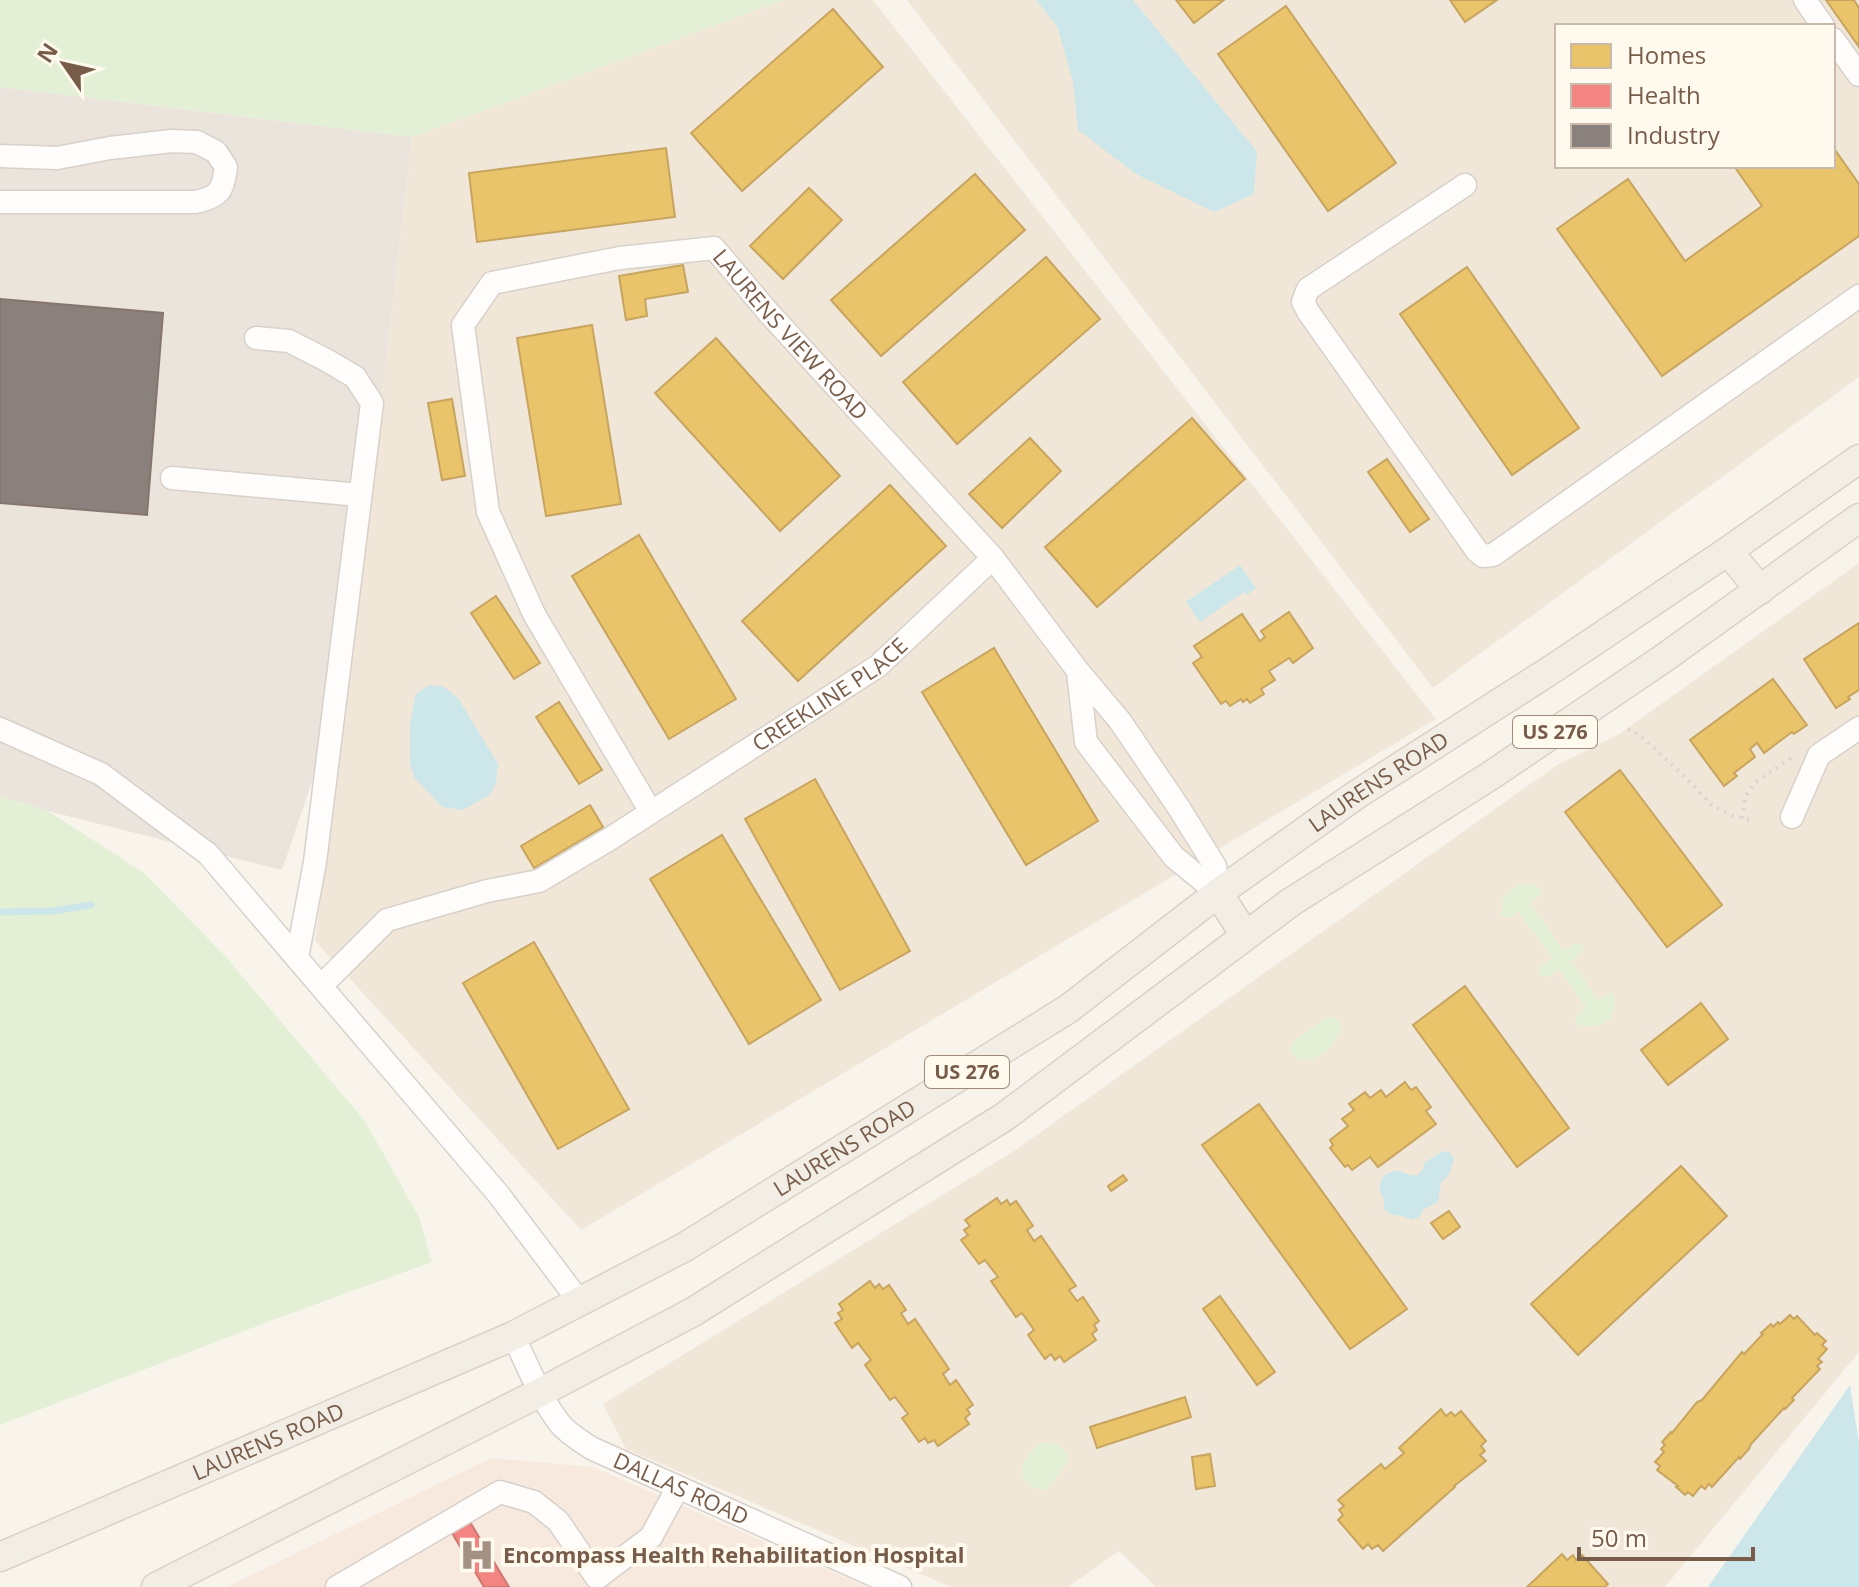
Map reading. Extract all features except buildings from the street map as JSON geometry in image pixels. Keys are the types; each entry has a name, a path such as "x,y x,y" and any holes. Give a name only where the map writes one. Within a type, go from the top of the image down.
{"main road":[{"name":"LAURENS ROAD","path":"0,1557 513,1336 683,1248 1068,1009 1218,893 1356,795 1554,668 1859,459"},
{"name":"US 276","path":"156,1587 693,1312 1004,1117 1291,902 1490,776 1664,658 1859,518"},
{"path":"1728,551 1760,590"},
{"path":"1218,893 1245,935"}],"street":[{"path":"1805,0 1822,24"},
{"path":"1835,42 1859,75"},
{"path":"0,156 57,158 126,146 172,141 197,142 216,152 226,167 224,185 218,193 210,199 195,202 0,202"},
{"path":"1465,185 1308,289 1303,302 1483,556 1493,555 1859,296"},
{"name":"LAURENS VIEW ROAD","path":"651,812 534,614 488,512 463,325 492,283 620,258 714,248 768,312 993,558 1078,671 1120,721 1215,866 1218,893"},
{"path":"256,338 289,341 355,377 372,403 315,862 297,958"},
{"path":"172,478 360,495"},
{"name":"CREEKLINE PLACE","path":"321,986 387,920 487,891 539,881 579,858 878,666 993,558"},
{"path":"1078,671 1086,742 1174,857 1218,893"},
{"path":"1792,817 1819,755 1859,728"},
{"path":"0,729 101,774 208,854 499,1195 579,1301"},
{"name":"DALLAS ROAD","path":"513,1336 561,1425 591,1448 900,1587"},
{"path":"337,1587 500,1492 534,1502 558,1521 597,1578 651,1537 678,1487"}],"path":[{"path":"1628,729 1641,736 1714,807 1750,820"}],"shaded area":[{"path":"784,0 873,0 1436,719 581,1230 315,941 412,137"},
{"path":"907,0 1859,0 1859,377 1433,688"},
{"path":"0,87 412,137 350,670 282,870 0,796"},
{"path":"1859,563 1859,1352 1665,1587 1156,1587 1119,1551 1068,1587 951,1587 626,1449 603,1404 1014,1151 1557,765 1619,734"},
{"path":"491,1458 593,1467 868,1587 227,1587"}],"green space":[{"path":"0,0 784,0 412,137 0,87"},
{"path":"0,796 48,811 144,873 227,958 365,1121 419,1217 432,1262 0,1425"},
{"path":"1519,884 1534,885 1542,890 1542,894 1530,903 1563,950 1576,943 1583,945 1583,952 1571,961 1598,1000 1613,993 1615,1010 1606,1021 1592,1026 1576,1024 1575,1017 1586,1007 1559,969 1547,977 1539,974 1540,968 1552,958 1519,912 1507,919 1501,916 1503,897"},
{"path":"1327,1017 1335,1018 1341,1024 1335,1041 1312,1059 1296,1057 1290,1050 1293,1041"},
{"path":"1044,1442 1061,1447 1069,1461 1047,1490 1028,1484 1023,1470 1029,1455"}],"water":[{"path":"1036,0 1133,0 1257,152 1254,194 1214,212 1136,174 1078,130 1073,82 1057,26"},
{"path":"1240,565 1256,588 1247,595 1244,592 1200,622 1186,602"},
{"path":"429,685 444,687 458,698 498,764 496,783 490,795 463,810 442,807 414,777 410,763 410,722 416,694"},
{"path":"1445,1151 1454,1159 1449,1175 1441,1182 1438,1202 1412,1220 1384,1209 1379,1188 1383,1176 1397,1171 1417,1175 1425,1162"},
{"path":"1850,1385 1859,1443 1859,1587 1708,1587"}],"waterway":[{"path":"0,912 52,911 91,905"}],"place":[{"name":"Encompass Health Rehabilitation Hospital","path":"477,1555"}]}
